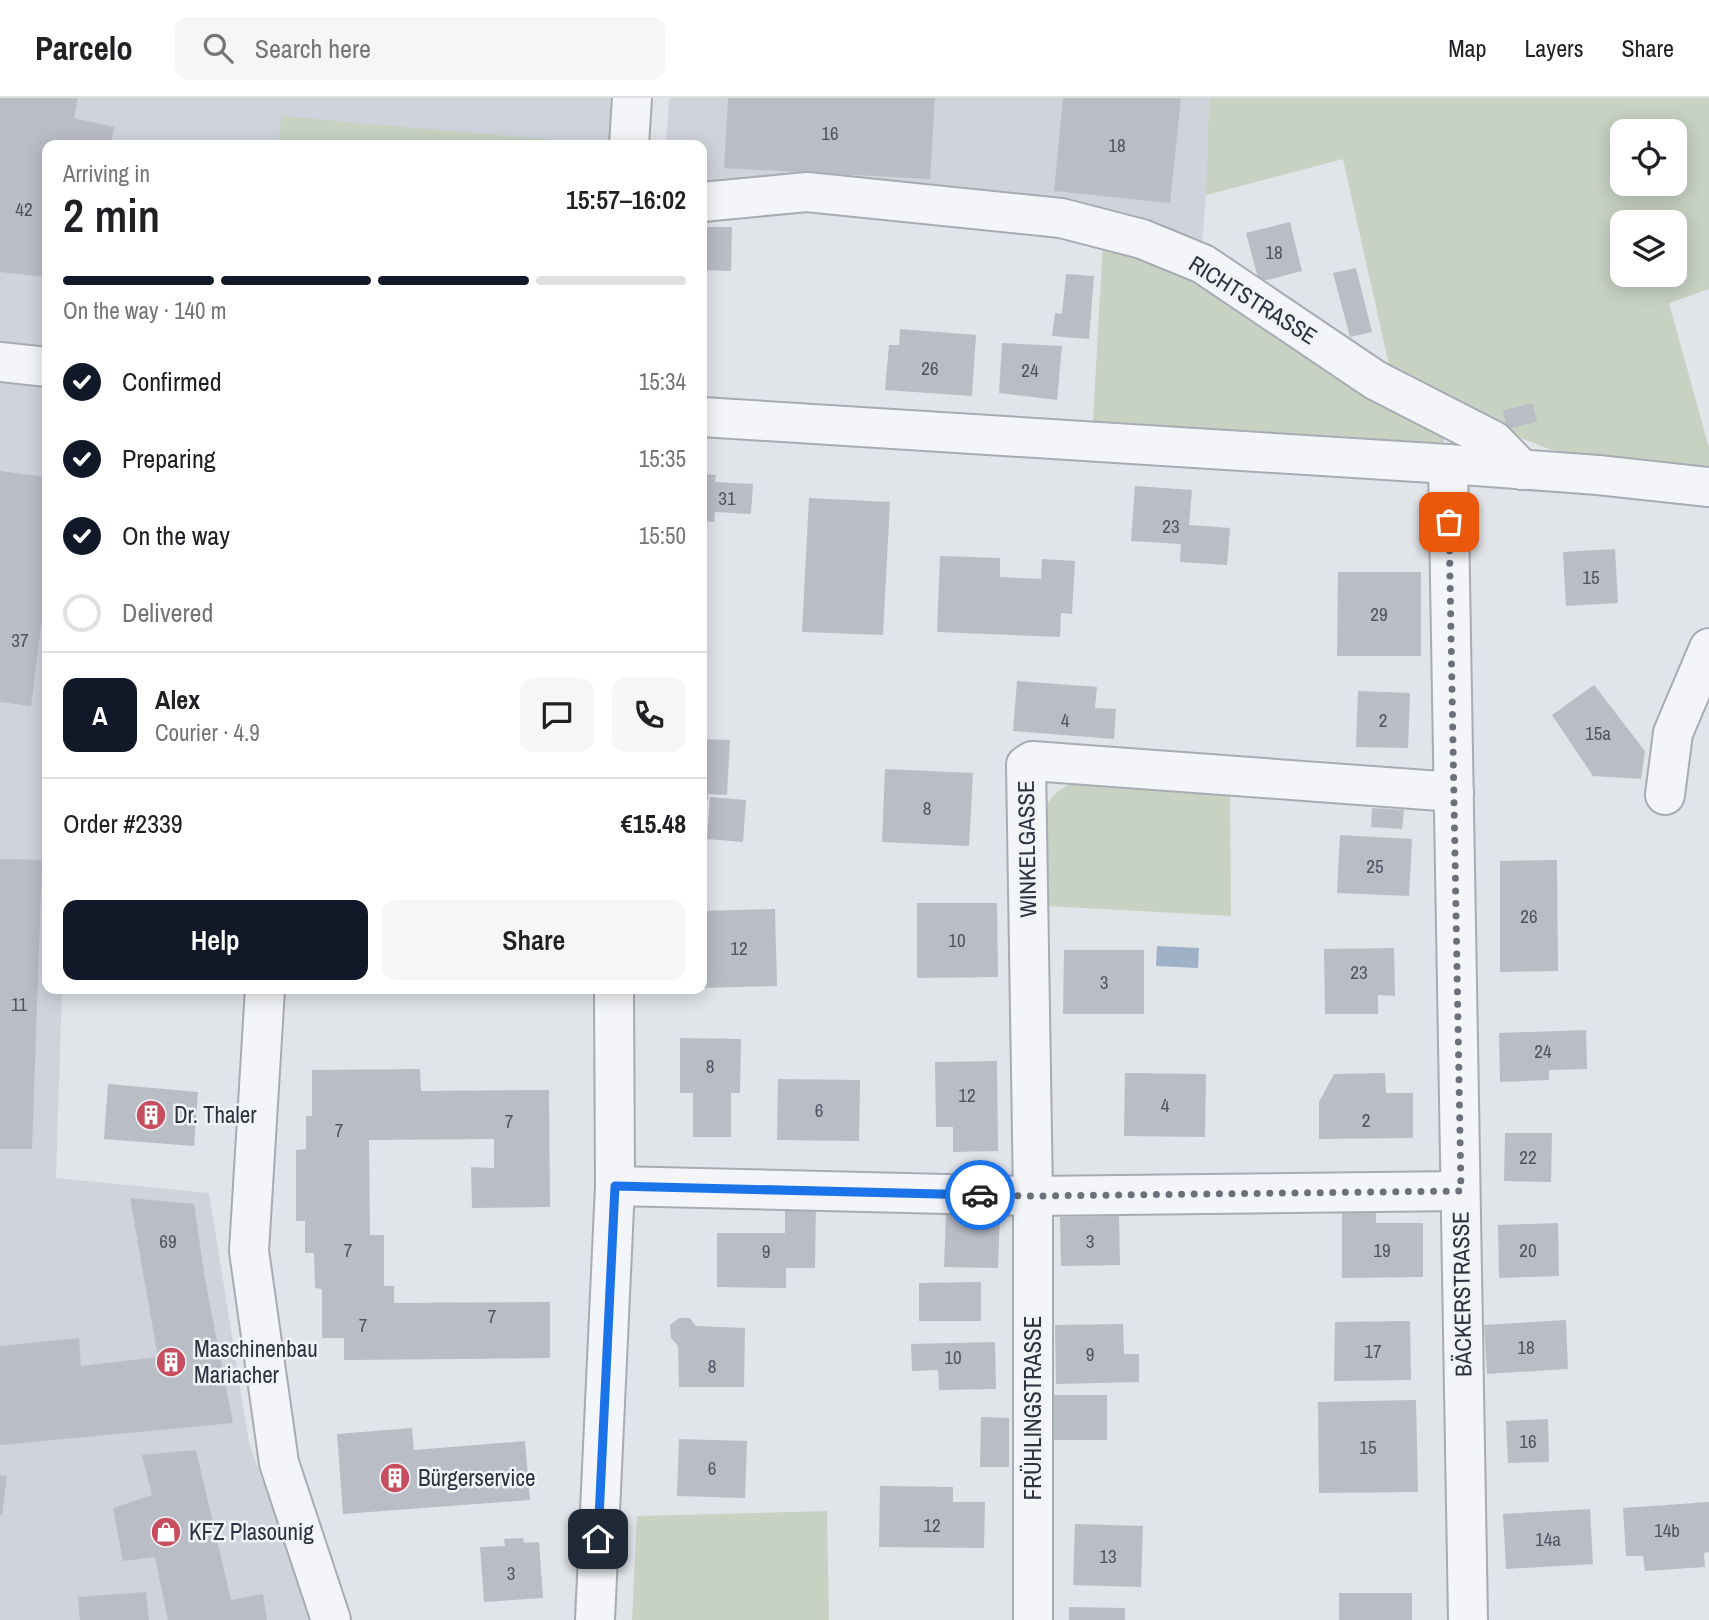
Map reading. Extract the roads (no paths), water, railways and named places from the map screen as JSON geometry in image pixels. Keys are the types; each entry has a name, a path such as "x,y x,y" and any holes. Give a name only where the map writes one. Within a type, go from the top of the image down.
{"street":[{"path":"629,140 632,98"},
{"name":"RICHTSTRASSE","path":"707,202 807,192 1061,218 1142,239 1203,264 1375,380 1494,441 1522,470"},
{"path":"0,362 42,366"},
{"path":"707,417 1448,464 1598,475 1709,487"},
{"name":"BÄCKERSTRASSE","path":"1448,464 1468,1620"},
{"path":"1665,795 1673,733 1709,648"},
{"name":"WINKELGASSE","path":"1033,1196 1028,763 1032,761 1454,792"},
{"path":"265,994 249,1251 279,1463 331,1620"},
{"path":"595,1620 615,1186 614,994"},
{"path":"615,1186 1033,1196 1461,1191"},
{"name":"FRÜHLINGSTRASSE","path":"1033,1196 1033,1620"}],"water":[{"path":"1157,946 1199,948 1198,968 1156,966"}],"place":[{"name":"Dr. Thaler","path":"151,1115"},
{"name":"Maschinenbau Mariacher","path":"171,1362"},
{"name":"Bürgerservice","path":"395,1478"},
{"name":"KFZ Plasounig","path":"166,1532"}]}
